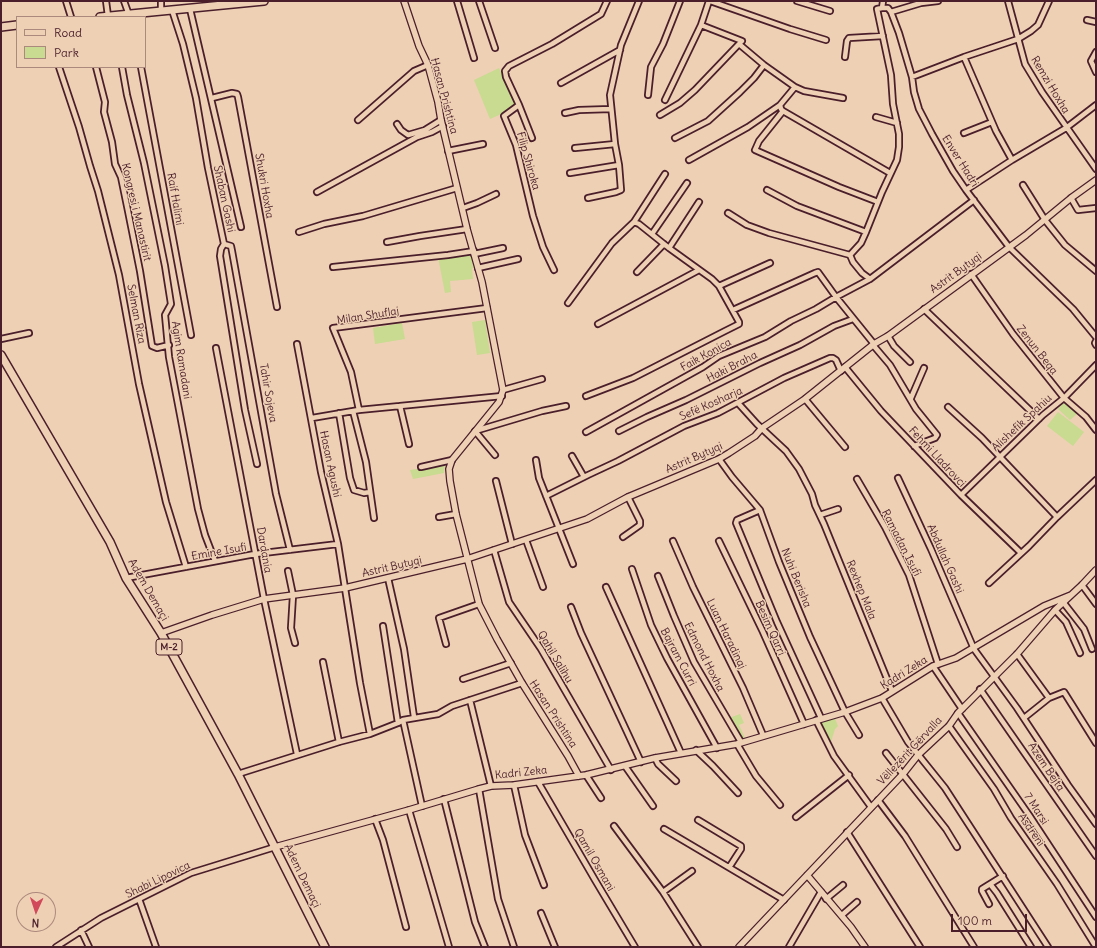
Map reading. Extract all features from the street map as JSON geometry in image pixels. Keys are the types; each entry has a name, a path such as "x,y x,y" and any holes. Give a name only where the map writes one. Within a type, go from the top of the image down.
{"main road":[{"path":"111,16 264,1"},
{"path":"1,27 16,25"},
{"name":"Adem Demaçi","path":"1,355 110,542 126,578 161,633 238,774 325,947"}],"street":[{"path":"66,1 71,16"},
{"path":"106,1 111,16"},
{"path":"124,1 129,15"},
{"path":"160,11 161,1"},
{"name":"Hasan Prishtina","path":"404,1 418,46 428,65 438,102 448,151 487,308 503,393"},
{"path":"457,1 474,58"},
{"path":"479,1 495,48"},
{"path":"532,138 520,105 506,77 505,71 509,66 552,44 600,14 607,1"},
{"path":"588,198 621,190 610,95 620,50 639,1"},
{"path":"648,95 651,67 663,44 680,1"},
{"path":"665,100 701,24 710,1 826,40"},
{"path":"797,1 830,11"},
{"path":"882,8 883,1"},
{"path":"850,255 861,243 890,173 897,160 899,140 893,104 891,75 877,9 888,8 891,12 921,3 938,1"},
{"name":"Remzi Hoxha","path":"1008,1 1025,64 1066,128 1096,169"},
{"path":"912,77 964,57 1018,39 1031,31 1038,24 1049,1"},
{"path":"190,9 241,227"},
{"name":"Shaban Gashi","path":"172,10 183,44 196,98 208,168 224,244 221,249 220,256 245,410 257,464"},
{"name":"Enver Hadri","path":"891,12 912,77 914,92 919,109 932,134 966,190 1010,247 1073,309 1096,337"},
{"path":"1087,20 1096,22"},
{"path":"660,115 680,103 695,90 742,41 701,24"},
{"path":"845,57 847,41 849,38 883,36"},
{"path":"739,44 764,65 795,87 804,91 843,98"},
{"path":"561,83 620,50"},
{"path":"1096,52 1091,61 1096,72"},
{"path":"964,57 992,122 1012,160"},
{"path":"358,120 414,71 428,65"},
{"path":"675,138 708,121 754,78 764,65"},
{"name":"Selman Riza","path":"59,68 98,191 119,275 139,384 166,502 186,567"},
{"name":"Kongresi i Manastirit","path":"96,68 105,102 104,112 116,164 121,177 128,211 140,271 152,346 157,348 169,345"},
{"name":"Agim Ramadani","path":"122,68 127,95 144,163 165,266 171,304 165,315 170,357 198,509 205,535 215,561"},
{"name":"Raif Halimi","path":"141,68 191,335"},
{"path":"689,160 748,127 780,105 795,87"},
{"name":"Shukri Hoxha","path":"212,98 232,93 237,94 238,97 277,307"},
{"name":"Filip Shiroka","path":"520,105 504,116 516,145 533,216 543,247 554,270"},
{"path":"780,105 783,111 890,173"},
{"path":"966,190 1012,160 1066,128 1096,105"},
{"path":"565,113 579,110 611,109"},
{"path":"783,111 759,141 755,150 839,187 878,202"},
{"path":"876,117 897,123"},
{"path":"964,132 992,122"},
{"path":"397,124 401,130 408,135 442,123"},
{"path":"318,192 417,137 432,132 442,123"},
{"name":"Hasan Prishtina","path":"448,151 482,144"},
{"path":"575,148 615,144"},
{"path":"570,173 619,165"},
{"path":"568,303 612,243 634,222 665,174"},
{"name":"Astrit Bytyqi","path":"161,633 264,599 346,588 467,559 587,519 628,497 719,459 806,399 874,345 1010,247 1096,180"},
{"path":"652,234 687,183"},
{"path":"1023,185 1045,220 1065,245 1096,271"},
{"path":"299,232 324,224 363,216 458,188"},
{"path":"767,190 798,206 866,232"},
{"path":"463,208 496,194"},
{"path":"1071,198 1078,210 1096,208"},
{"name":"Faik Konica","path":"586,432 703,367 719,356 765,337 791,321 870,279 974,200"},
{"path":"669,248 699,202"},
{"path":"728,213 747,225 755,228 850,255"},
{"path":"586,396 633,378 739,324 733,310 719,286 712,279 639,224 634,222"},
{"path":"387,242 467,230"},
{"name":"Tahir Sojeva","path":"224,244 231,246 276,494 290,550"},
{"path":"637,272 664,244"},
{"path":"333,267 448,256 503,248"},
{"path":"850,255 853,262 862,273 870,279"},
{"path":"478,268 518,259"},
{"path":"719,286 770,263"},
{"path":"598,324 699,270"},
{"path":"733,310 818,272 890,365 916,409 937,435 935,438 914,446"},
{"name":"Zenun Beqa","path":"971,274 1013,334 1064,398 1086,417 1096,430"},
{"name":"Milan Shuflaj","path":"359,410 351,372 333,328 487,308"},
{"path":"924,309 1039,419"},
{"name":"Haki Braha","path":"619,431 800,345 834,326 853,319"},
{"path":"1,340 29,333"},
{"path":"888,336 894,346 910,362"},
{"path":"1096,341 1096,345"},
{"name":"Hasan Agushi","path":"297,344 321,472 338,544 360,683 370,734"},
{"name":"Dardania","path":"216,348 255,554 297,754"},
{"name":"Sefë Kosharja","path":"546,496 618,461 684,426 718,413 784,378 830,358 836,360 843,369"},
{"name":"Alishefik Spahiu","path":"961,495 1039,419 1064,398 1096,365"},
{"path":"910,398 924,368"},
{"name":"Fehmi Lladrovci","path":"843,369 961,495 1021,553"},
{"path":"312,418 359,410 503,393 542,379"},
{"path":"421,467 452,460 499,402 503,393"},
{"path":"806,399 845,447"},
{"name":"Rexhep Mala","path":"738,403 786,452 799,469 812,494 892,691"},
{"path":"400,406 409,444"},
{"path":"475,431 542,411 566,406"},
{"path":"948,407 1000,456 1057,517"},
{"path":"354,411 366,462 374,518"},
{"path":"340,413 350,478 354,490 364,493 370,492"},
{"path":"475,431 495,455"},
{"path":"572,456 584,477"},
{"name":"Nuhi Berisha","path":"719,459 760,510 779,562 807,630 845,712 859,735"},
{"name":"Hasan Prishtina","path":"452,460 449,469 456,514 479,604 510,663 579,776"},
{"path":"536,460 539,478 573,564"},
{"name":"Abdullah Gashi","path":"898,478 932,550 974,649 1024,718 1068,785 1096,824"},
{"name":"Ramadan Isufi","path":"857,479 885,527 909,575 935,665 960,711"},
{"path":"989,583 1096,480"},
{"path":"496,481 512,544"},
{"path":"623,537 640,525 640,521 628,497"},
{"path":"820,515 838,509"},
{"path":"760,510 737,520 736,523 834,756 871,807"},
{"path":"439,517 456,514"},
{"path":"526,540 543,587"},
{"name":"Luan Haradinaj","path":"673,541 693,587 743,688 763,735"},
{"name":"Besim Qarri","path":"719,541 804,724"},
{"name":"Emine Isufi","path":"126,578 255,554 338,544"},
{"name":"Qahil Salihu","path":"494,550 509,602 541,649 611,770"},
{"name":"Bajram Curri","path":"632,569 651,625 667,658 717,748"},
{"name":"Vëllezërit Gërvalla","path":"739,947 903,774 918,755 949,726 960,711 980,689 1017,654 1055,610 1096,570"},
{"path":"288,571 293,595 291,628 295,643"},
{"name":"Edmond Hoxha","path":"658,576 694,662 739,743"},
{"path":"388,578 404,649 414,717"},
{"path":"1082,585 1096,604"},
{"path":"606,587 681,753"},
{"name":"Kadri Zeka","path":"275,847 491,786 514,785 586,775 655,758 696,750 717,748 845,712 882,698 935,665 956,658 974,649 1044,606 1071,595"},
{"path":"1063,602 1084,629 1092,649"},
{"path":"446,644 438,618 479,604"},
{"path":"572,607 581,633 641,762"},
{"path":"1055,610 1066,622 1080,653"},
{"path":"383,626 401,721 416,774 417,786 422,806"},
{"path":"1017,654 1049,698"},
{"path":"323,662 339,742"},
{"path":"464,678 510,663"},
{"path":"238,774 297,754 370,734 414,717 438,714 452,706 522,683"},
{"name":"Azem Bejta","path":"980,689 1096,856"},
{"path":"1024,718 1049,698 1064,692 1096,743"},
{"path":"882,698 908,742 945,788 1048,947"},
{"path":"470,700 491,786"},
{"name":"7 Marsi","path":"960,711 1096,917"},
{"name":"Asdreni","path":"949,726 994,789 1011,818 1053,879 1096,947"},
{"path":"739,743 756,776 780,805"},
{"path":"696,750 738,793"},
{"path":"886,753 946,828 957,847"},
{"path":"655,758 658,764 676,781"},
{"path":"625,766 653,806"},
{"path":"586,775 600,798"},
{"path":"796,817 849,775"},
{"name":"Qamil Osmani","path":"538,782 635,947"},
{"path":"514,785 525,835 544,886"},
{"path":"479,789 498,899 505,924 514,947"},
{"path":"444,799 476,922 485,947"},
{"path":"878,800 905,836 974,947"},
{"path":"409,810 449,947"},
{"path":"376,819 406,927"},
{"path":"698,820 741,846 741,849 730,866"},
{"path":"614,826 663,892 698,947"},
{"path":"664,829 730,866 784,900"},
{"path":"847,832 920,947"},
{"name":"Shabi Lipovica","path":"56,947 81,930 191,873 275,847"},
{"path":"663,892 692,871"},
{"path":"807,875 826,899 842,915 866,947"},
{"path":"989,904 982,889 1003,876"},
{"path":"990,884 998,893 1031,947"},
{"path":"826,899 843,885"},
{"path":"789,947 821,892"},
{"path":"139,899 156,947"},
{"path":"842,915 857,902"},
{"path":"541,913 555,947"},
{"path":"81,930 89,947"}],"green space":[{"path":"499,68 517,107 490,119 474,80"},
{"path":"471,252 473,279 450,281 451,292 445,293 438,257"},
{"path":"485,320 490,353 477,355 472,322"},
{"path":"402,323 405,339 375,344 373,328"},
{"path":"1066,400 1079,412 1070,420 1058,409"},
{"path":"1058,412 1084,432 1073,446 1047,426"},
{"path":"445,465 444,473 413,479 410,470"},
{"path":"740,714 744,723 739,725 745,738 739,740 729,718"},
{"path":"834,716 838,726 835,729 830,745 818,722"}]}
